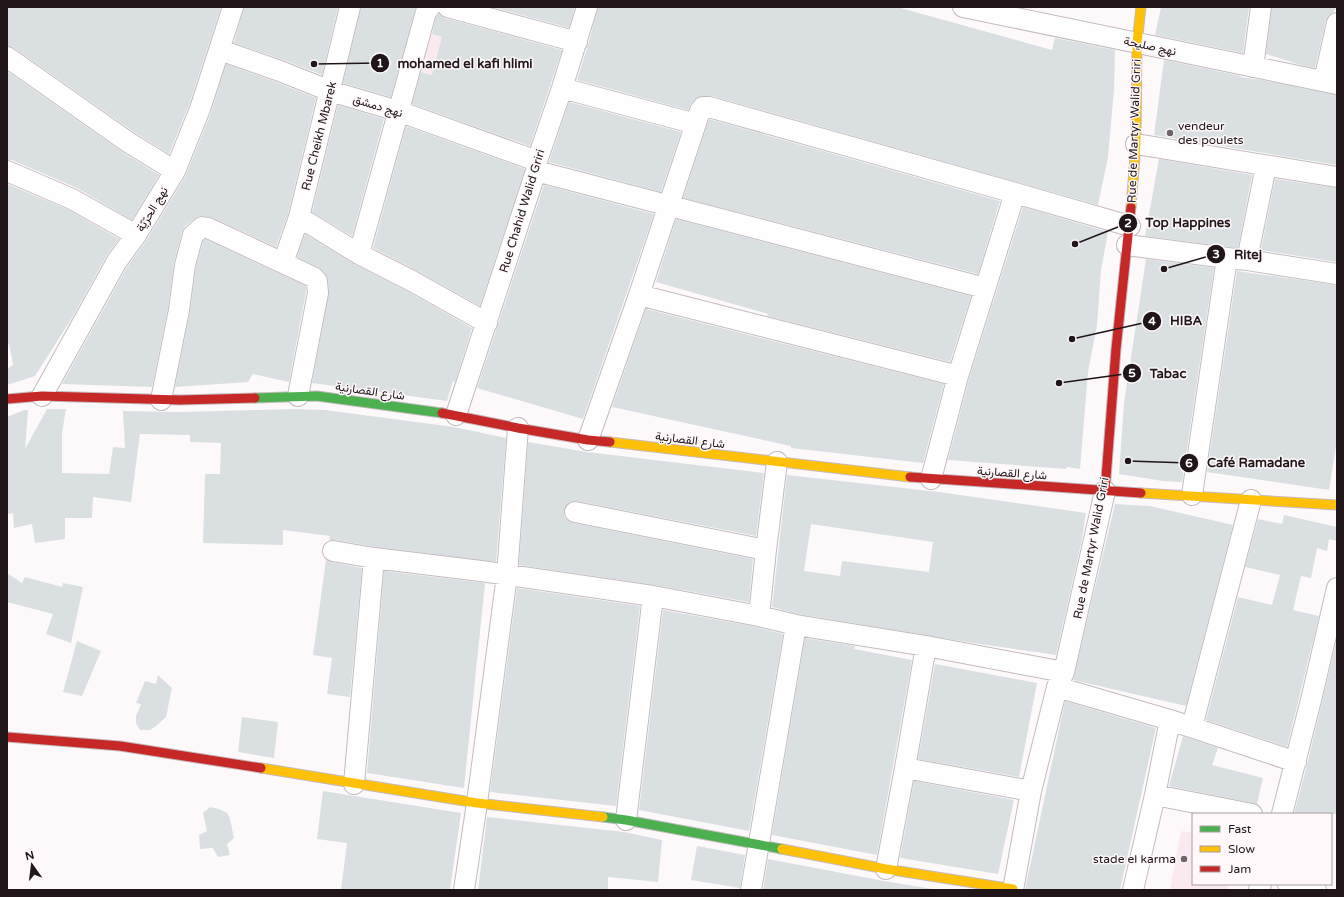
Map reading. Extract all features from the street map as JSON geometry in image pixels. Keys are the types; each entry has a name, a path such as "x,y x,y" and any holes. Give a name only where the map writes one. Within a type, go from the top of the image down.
{"street":[{"name":"نهج الحرّيّة","path":"42,396 117,261 136,235 175,172 200,109 233,7"},
{"name":"Rue Cheikh Mbarek","path":"283,263 299,217 350,7"},
{"path":"359,254 426,12 430,7"},
{"path":"448,7 577,42"},
{"name":"Rue Chahid Walid Griri","path":"456,415 588,7"},
{"name":"نهج صليحة","path":"963,7 1330,83"},
{"name":"Rue de Martyr Walid Griri","path":"1013,889 1031,791 1061,679 1105,492 1116,349 1136,144 1137,43 1141,7"},
{"path":"1253,67 1261,7"},
{"path":"1330,83 1337,23"},
{"name":"نهج دمشق","path":"220,50 280,70 330,91 398,111 536,166 669,206 985,288"},
{"path":"7,57 128,142 175,172"},
{"path":"562,88 696,124"},
{"path":"588,440 639,295 700,111 703,108 709,107 1015,193 1128,236 1237,259 1337,274"},
{"path":"1136,144 1337,177"},
{"path":"1192,495 1237,259 1266,166"},
{"path":"7,171 72,199 136,235"},
{"path":"931,479 958,376 1015,193"},
{"path":"299,217 359,254 412,281 487,323"},
{"path":"161,400 179,310 185,265 190,243 193,235 202,227 208,228 313,277 317,281 318,293 298,396"},
{"path":"639,295 958,376"},
{"name":"شارع القصارنية","path":"7,399 42,396 180,400 317,396 456,415 518,428 588,440 931,479 1105,492 1192,495 1337,505"},
{"path":"464,890 507,575 518,428"},
{"path":"759,616 778,462"},
{"path":"1192,728 1251,500"},
{"path":"575,512 766,550"},
{"path":"333,551 374,558 653,596 759,616 796,625 926,646 1061,679 1192,728 1296,762"},
{"path":"354,784 374,558"},
{"path":"1282,813 1296,762 1337,588"},
{"path":"626,820 653,596"},
{"path":"751,890 796,625"},
{"path":"886,869 926,646"},
{"path":"1133,890 1156,796 1170,720"},
{"path":"7,737 120,746 477,803 626,820 886,869 1013,889"},
{"path":"905,768 1031,791"},
{"path":"1156,796 1247,813"},
{"path":"1293,885 1316,890"}],"shaded area":[{"path":"424,32 442,37 437,76 413,69"},
{"name":"stade el karma","path":"1181,831 1192,833 1192,885 1228,885 1227,890 1170,890"}],"building":[{"path":"7,7 221,7 189,105 169,154 134,132 14,48 7,46"},
{"path":"244,7 338,7 322,75 234,43"},
{"path":"361,7 416,7 391,97 343,83"},
{"path":"492,7 575,7 569,28"},
{"path":"598,7 897,7 1052,50 1055,38 1115,50 1114,89 1108,157 1098,205 712,96 698,97 691,104 688,110 577,80"},
{"path":"1161,7 1249,7 1243,53 1155,35"},
{"path":"1272,7 1336,7 1334,12 1329,15 1326,20 1315,68 1266,54"},
{"path":"439,14 445,18 562,50 530,146 412,104 421,72 432,75 442,37 432,34 436,17"},
{"path":"1164,60 1241,76 1240,77 1337,95 1337,165 1154,135"},
{"path":"226,64 316,98 288,214 276,247 213,218 199,216 195,218 185,226 182,232 174,262 168,308 152,387 62,384 127,267 146,241 185,177 211,113"},
{"path":"7,71 121,151 159,175 132,220 77,188 12,160 7,160"},
{"path":"569,102 681,132 661,192 549,162"},
{"path":"338,105 384,119 352,236 312,212"},
{"path":"709,119 1000,201 978,274 683,198"},
{"path":"406,126 525,169 480,306 373,248"},
{"path":"1159,159 1252,175 1238,248 1145,236"},
{"path":"1275,179 1337,188 1337,262 1261,250"},
{"path":"7,184 67,209 119,239 107,255 72,318 35,376 7,385 7,369 13,365 9,344 7,345"},
{"path":"544,185 654,214 583,419 477,388"},
{"path":"1023,207 1108,232 1101,270 1097,325 1088,372 1080,469 948,460 969,379"},
{"path":"676,219 971,296 950,362 767,316 768,314 656,282"},
{"path":"305,234 354,264 407,291 472,328 455,382 453,381 447,401 312,383 329,292 328,280 325,273 318,267 297,257"},
{"path":"205,239 306,286 289,382 253,374 248,382 175,387 190,312 196,267 203,241"},
{"path":"1146,259 1214,268 1182,482 1163,481 1119,474 1124,403"},
{"path":"1237,271 1337,285 1337,440 1329,490 1207,472"},
{"path":"646,309 944,384 923,463 791,448 791,446 612,407"},
{"path":"47,409 66,409 62,433 62,473 109,474 113,447 125,448 123,411 180,412 295,409 325,410 454,427 506,438 496,562 329,540 330,536 283,530 283,545 203,543 205,474 220,474 221,443 190,442 190,435 140,434 131,502 93,497 92,518 65,518 65,539 35,543 32,524 14,528 13,513 7,514 7,417 24,410 28,410 25,449"},
{"path":"528,442 587,452 764,473 756,536 577,501 572,501 567,504 564,510 564,516 567,520 573,523 753,559 749,602 655,585 519,565"},
{"path":"787,475 939,492 1086,513 1081,544 1056,655 798,614 772,607","holes":["811,524 933,542 929,572 842,561 840,576 804,571"]},
{"path":"1115,504 1150,506 1233,525 1186,706 1073,680"},
{"path":"1284,515 1337,527 1337,541 1329,539 1327,551 1317,548 1311,578 1301,576 1293,610 1319,616 1287,747 1206,720 1238,597 1272,605 1280,575 1245,567 1258,519 1282,524"},
{"path":"326,560 362,568 350,697 327,694 332,658 313,655"},
{"path":"384,571 485,583 464,788 367,773"},
{"path":"7,573 22,583 25,577 62,587 63,583 83,587 71,643 46,634 53,614 7,602"},
{"path":"517,588 640,606 616,806 490,792"},
{"path":"663,610 757,627 783,634 749,831 639,810"},
{"path":"805,638 855,646 854,649 912,660 877,855 772,835"},
{"path":"1337,639 1337,814 1294,813"},
{"path":"77,641 101,651 82,696 63,692"},
{"path":"935,664 1037,683 1019,777 918,759"},
{"path":"158,675 172,688 166,717 150,730 140,730 136,723 136,716 141,704 136,703 145,681 156,684"},
{"path":"1065,701 1156,728 1120,890 1025,890"},
{"path":"242,717 278,722 274,758 238,752"},
{"path":"1183,736 1218,748 1212,765 1263,778 1257,804 1169,786"},
{"path":"914,781 1014,800 998,874 900,858"},
{"path":"323,791 461,813 450,890 341,890 347,843 317,839"},
{"path":"210,807 227,813 230,819 234,838 227,844 230,855 218,857 213,848 200,849 199,835 207,831 203,813"},
{"path":"487,817 624,832 662,840 658,882 608,877 608,890 478,890"},
{"path":"697,846 745,855 740,888 691,880"},
{"path":"768,859 884,881 939,890 763,890"}],"traffic: fast":[{"path":"255,398 317,396 442,413"},
{"path":"603,817 782,849"}],"traffic: slow":[{"path":"1131,207 1136,144 1137,43 1141,7"},
{"path":"610,442 910,477"},
{"path":"1141,493 1337,505"},
{"path":"261,768 477,803 603,817"},
{"path":"782,849 886,869 1013,889"}],"traffic: jam":[{"path":"1105,491 1116,349 1131,207"},
{"path":"7,399 42,396 180,400 255,398"},
{"path":"442,413 518,428 588,440 610,442"},
{"path":"910,477 1141,493"},
{"path":"7,737 120,746 261,768"}],"place":[{"name":"mohamed el kafi hlimi","path":"314,64"},
{"name":"vendeur des poulets","path":"1170,133"},
{"name":"Top Happines","path":"1075,244"},
{"name":"Ritej","path":"1164,269"},
{"name":"HIBA","path":"1072,339"},
{"name":"Tabac","path":"1059,383"},
{"name":"Café Ramadane","path":"1128,461"},
{"name":"stade el karma","path":"1184,859"}]}
